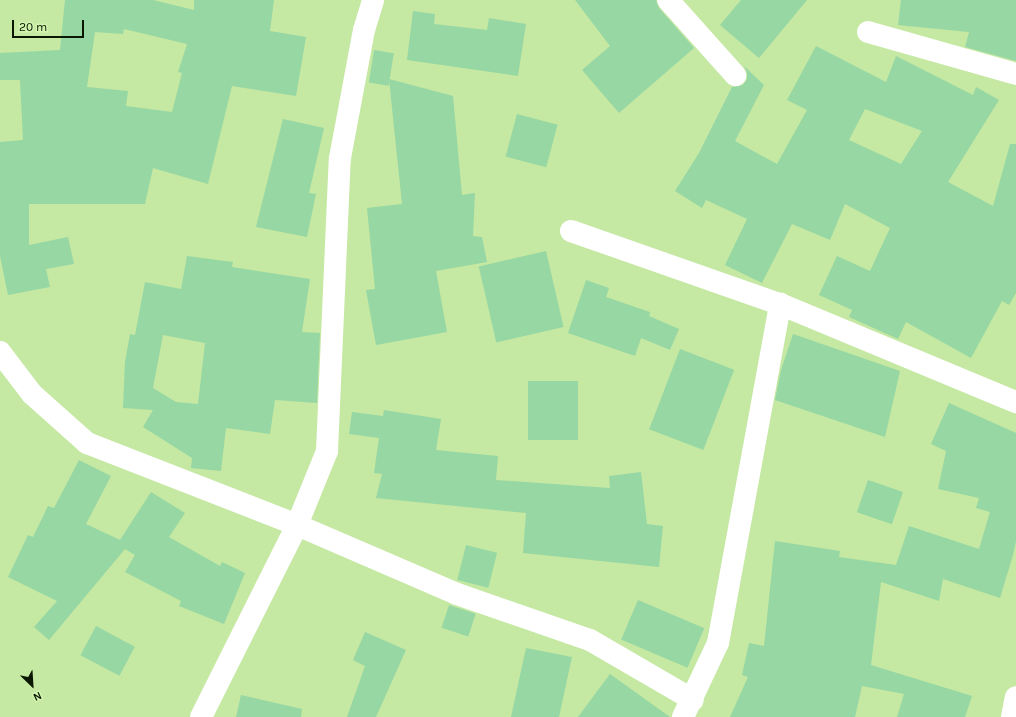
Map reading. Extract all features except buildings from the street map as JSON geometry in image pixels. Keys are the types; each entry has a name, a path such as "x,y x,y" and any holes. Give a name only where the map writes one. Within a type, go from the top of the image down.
{"street":[{"path":"201,717 297,525 327,450 340,158 364,30 373,0"},
{"path":"668,0 735,75"},
{"path":"868,32 1016,74"},
{"path":"571,231 780,304 1016,402"},
{"path":"0,352 32,394 87,443 297,525 457,594 590,640 688,708 718,644 780,304"},
{"path":"1012,717 1016,698"}]}
